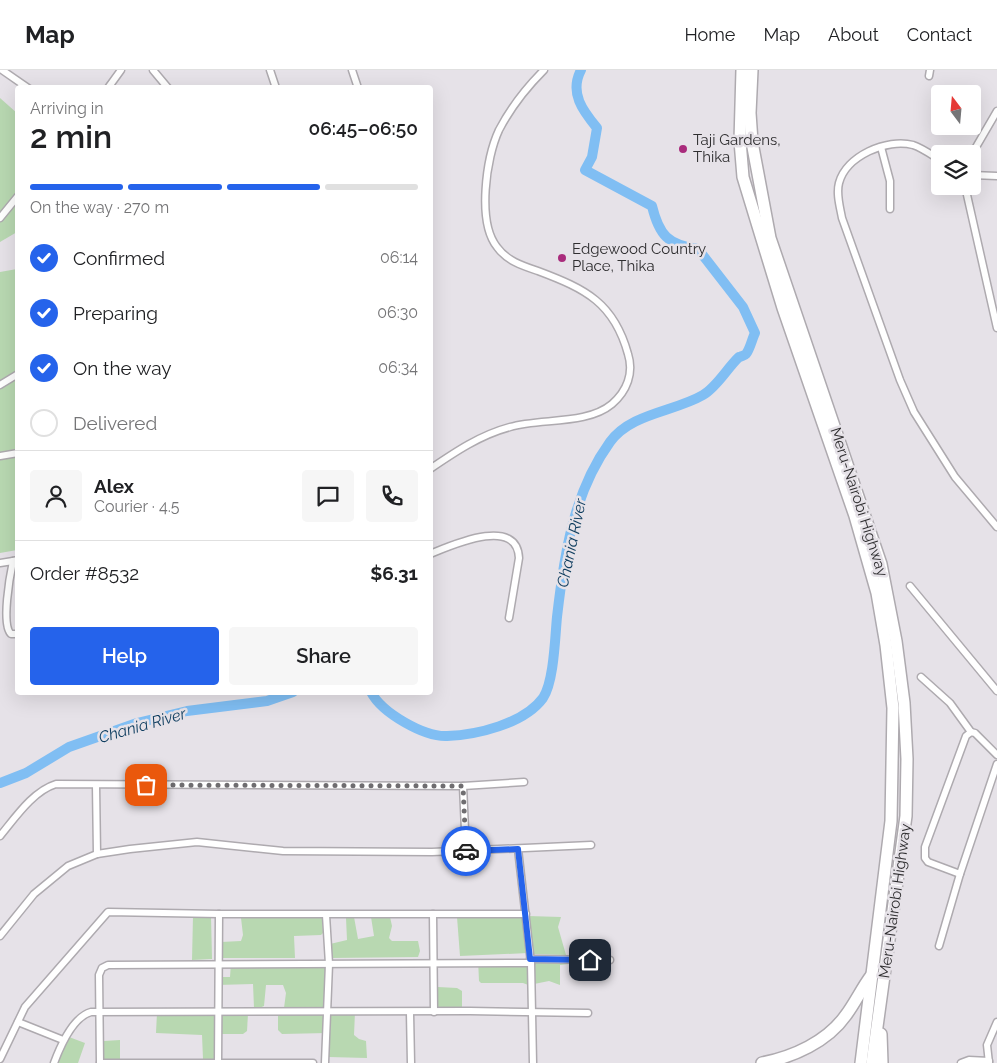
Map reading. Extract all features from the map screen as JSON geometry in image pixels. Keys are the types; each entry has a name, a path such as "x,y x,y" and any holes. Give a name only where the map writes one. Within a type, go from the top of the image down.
{"highway":[{"name":"Meru-Nairobi Highway","path":"742,70 740,141 743,177 783,308 855,516 877,593 886,645 893,708 894,772 891,821 861,1063"},
{"name":"Meru-Nairobi Highway","path":"754,73 750,113 752,142 770,238 881,564 897,650 906,740 906,816 872,1063"},
{"path":"762,1063 798,1052 822,1039 846,1016 872,974"},
{"path":"880,1007 882,1063"}],"street":[{"path":"2,70 24,85"},
{"path":"110,85 121,70"},
{"path":"153,70 166,85"},
{"path":"270,70 275,85"},
{"path":"352,70 357,85"},
{"path":"433,467 480,437 510,427 538,420 577,419 595,414 611,405 624,392 630,378 630,361 623,336 614,318 601,304 583,291 558,279 510,261 497,248 489,235 485,216 486,188 498,132 525,90 544,70"},
{"path":"977,145 997,111"},
{"path":"931,155 914,145 901,143 881,147 854,160 842,173 838,184 842,218 900,380 914,412 955,476 997,527"},
{"path":"881,147 890,182 890,209"},
{"path":"981,175 997,176"},
{"path":"968,195 997,328"},
{"path":"0,218 15,200"},
{"path":"0,385 15,376"},
{"path":"0,456 15,454"},
{"path":"433,553 480,536 499,537 510,542 517,549 519,558 509,618"},
{"path":"0,563 15,561 6,626 11,634 15,634"},
{"path":"910,586 997,691"},
{"path":"921,677 950,703 971,732 975,733 997,755"},
{"path":"960,874 928,862 924,852 966,736 971,732"},
{"path":"939,946 960,874 997,764"},
{"path":"0,836 31,801 51,786 62,784 463,786 524,782"},
{"path":"96,785 97,854"},
{"path":"463,786 466,852"},
{"path":"0,936 44,883 68,866 97,854 198,842 283,851 466,852 591,845"},
{"path":"518,849 531,961 533,1063"},
{"path":"0,1059 18,1022 32,999 105,913 526,914"},
{"path":"218,1062 219,914"},
{"path":"434,914 434,1012"},
{"path":"325,1063 328,1011 326,915"},
{"path":"313,1063 100,1063 98,1012 99,975 102,968 108,965 610,960"},
{"path":"54,1063 63,1040 85,1014 98,1012 588,1013"},
{"path":"410,1013 411,1063"},
{"path":"18,1022 63,1040"},
{"path":"961,1063 969,1060 989,1062 987,1044 997,1022"}],"green space":[{"path":"0,98 15,111 15,233 0,242"},
{"path":"15,269 15,550 0,553 0,272"},
{"path":"193,916 211,916 212,959 192,960"},
{"path":"528,916 561,917 558,927 566,955 532,954"},
{"path":"354,917 358,939 374,936 371,917 390,917 392,926 389,938 392,941 418,941 420,951 418,957 331,958 330,944 347,940 346,918"},
{"path":"457,917 524,917 528,953 460,956"},
{"path":"241,918 322,918 323,933 321,935 294,936 295,958 217,958 221,942 241,941 243,935"},
{"path":"580,958 578,963 560,965 560,985 549,981 534,984 532,959"},
{"path":"478,959 529,959 531,986 523,983 481,983 479,981"},
{"path":"327,962 328,1008 284,1008 286,993 283,985 266,985 264,1006 257,1009 254,1008 253,984 217,985 216,977 230,977 231,963"},
{"path":"438,987 457,988 462,991 462,1007 438,1009"},
{"path":"327,1011 327,1033 282,1034 278,1030 278,1012"},
{"path":"331,1011 355,1012 354,1035 366,1041 367,1058 329,1057"},
{"path":"157,1013 216,1013 217,1059 203,1059 202,1035 156,1033"},
{"path":"219,1013 248,1014 247,1031 243,1034 219,1034"},
{"path":"69,1037 85,1043 78,1063 57,1063"},
{"path":"120,1040 120,1059 102,1060 104,1041"}],"waterway":[{"name":"Chania River","path":"373,695 384,708 404,722 427,732 447,736 472,733 499,726 524,715 535,707 543,698 550,681 563,571 572,526 587,482 597,462 610,442 629,425 692,401 708,391 739,357 746,354 755,333 743,307 698,249 679,245 666,237 658,224 652,206 585,170 592,157 597,128 587,115 577,94 576,86 581,70"},
{"name":"Chania River","path":"0,783 26,773 69,747 137,723 187,711 267,701 284,695"}],"way so far":[{"path":"146,785 463,786 466,851"}],"place":[{"name":"Taji Gardens, Thika","path":"683,149"},
{"name":"Edgewood Country Place, Thika","path":"562,258"}],"route":[{"path":"466,851 518,849 530,959 590,960"}]}
